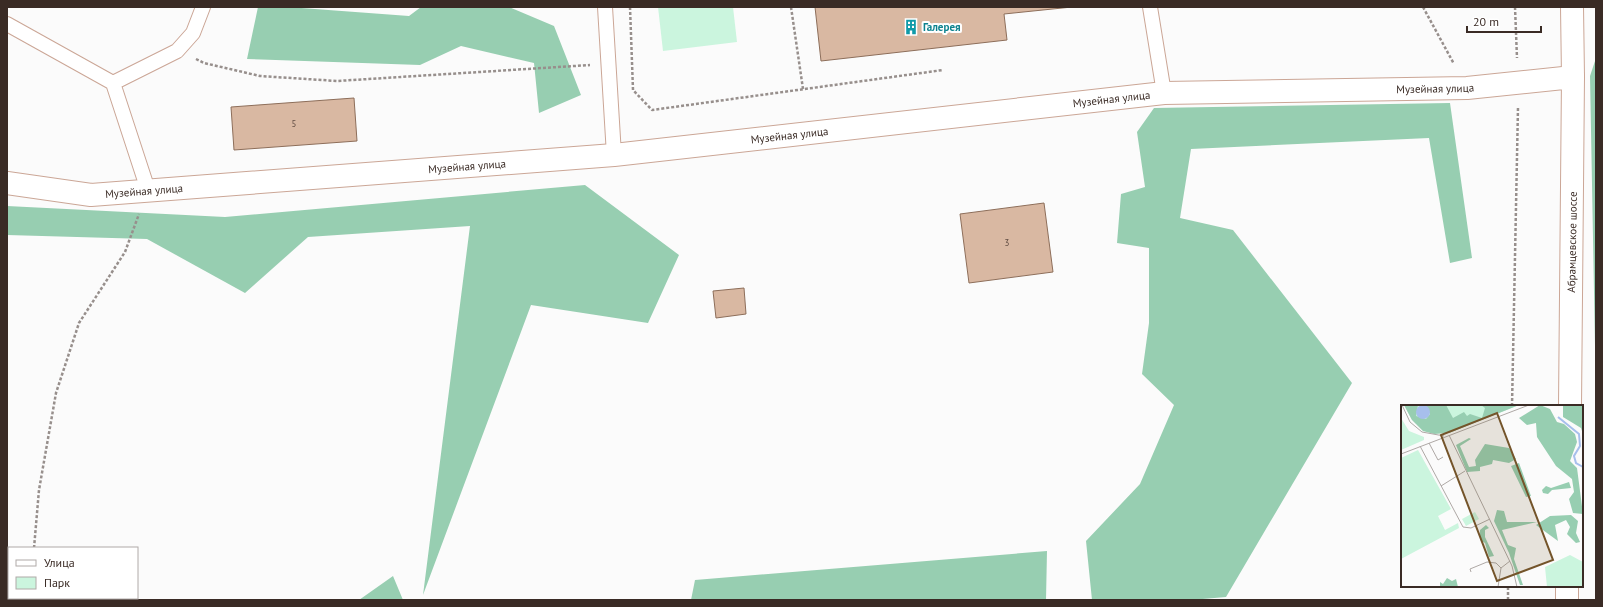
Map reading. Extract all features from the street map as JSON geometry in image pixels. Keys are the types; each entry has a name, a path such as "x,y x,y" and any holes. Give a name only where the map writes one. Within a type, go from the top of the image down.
{"street":[{"name":"Абрамцевское шоссе","path":"1570,405 1573,77 1572,7"},
{"name":"Музейная улица","path":"7,183 91,195 614,155 1164,93 1467,88 1573,77"},
{"path":"1567,587 1567,600"}],"lane":[{"path":"113,83 177,51 193,32 203,7"},
{"path":"605,7 614,155"},
{"path":"1150,7 1164,93"},
{"path":"1572,33 1584,7"},
{"path":"7,24 113,83 148,190"}],"path":[{"path":"630,7 633,90 652,110 943,70"},
{"path":"791,7 803,89"},
{"path":"1423,7 1467,88"},
{"path":"1515,7 1517,60"},
{"path":"177,51 204,63 260,76 337,81 609,64"},
{"path":"1512,405 1518,104"},
{"path":"34,547 39,490 56,393 79,323 125,252 148,190"},
{"path":"1508,587 1508,600"}],"green space":[{"path":"258,7 288,7 409,16 421,7 509,7 554,26 581,95 539,113 534,63 461,46 420,65 247,59"},
{"path":"658,7 733,7 737,42 663,51"},
{"path":"1596,58 1596,400 1590,76"},
{"path":"1450,103 1472,258 1450,263 1429,138 1191,149 1180,218 1233,230 1352,383 1226,597 1191,600 1092,600 1086,541 1140,484 1174,405 1142,374 1149,323 1149,248 1117,243 1121,194 1145,187 1137,132 1154,108"},
{"path":"585,185 679,255 648,323 531,305 423,595 470,226 308,237 245,293 147,239 7,235 7,206 225,217"},
{"path":"1047,551 1046,600 691,600 695,580"},
{"path":"393,576 403,600 359,600"}],"building":[{"name":"Галерея","path":"815,7 1072,7 1004,14 1007,40 821,61"},
{"path":"354,98 357,141 234,150 231,107"},
{"path":"1044,203 1053,272 969,283 960,214"},
{"path":"744,288 746,314 716,318 713,291"}],"place":[{"name":"Галерея","path":"911,27"}]}
